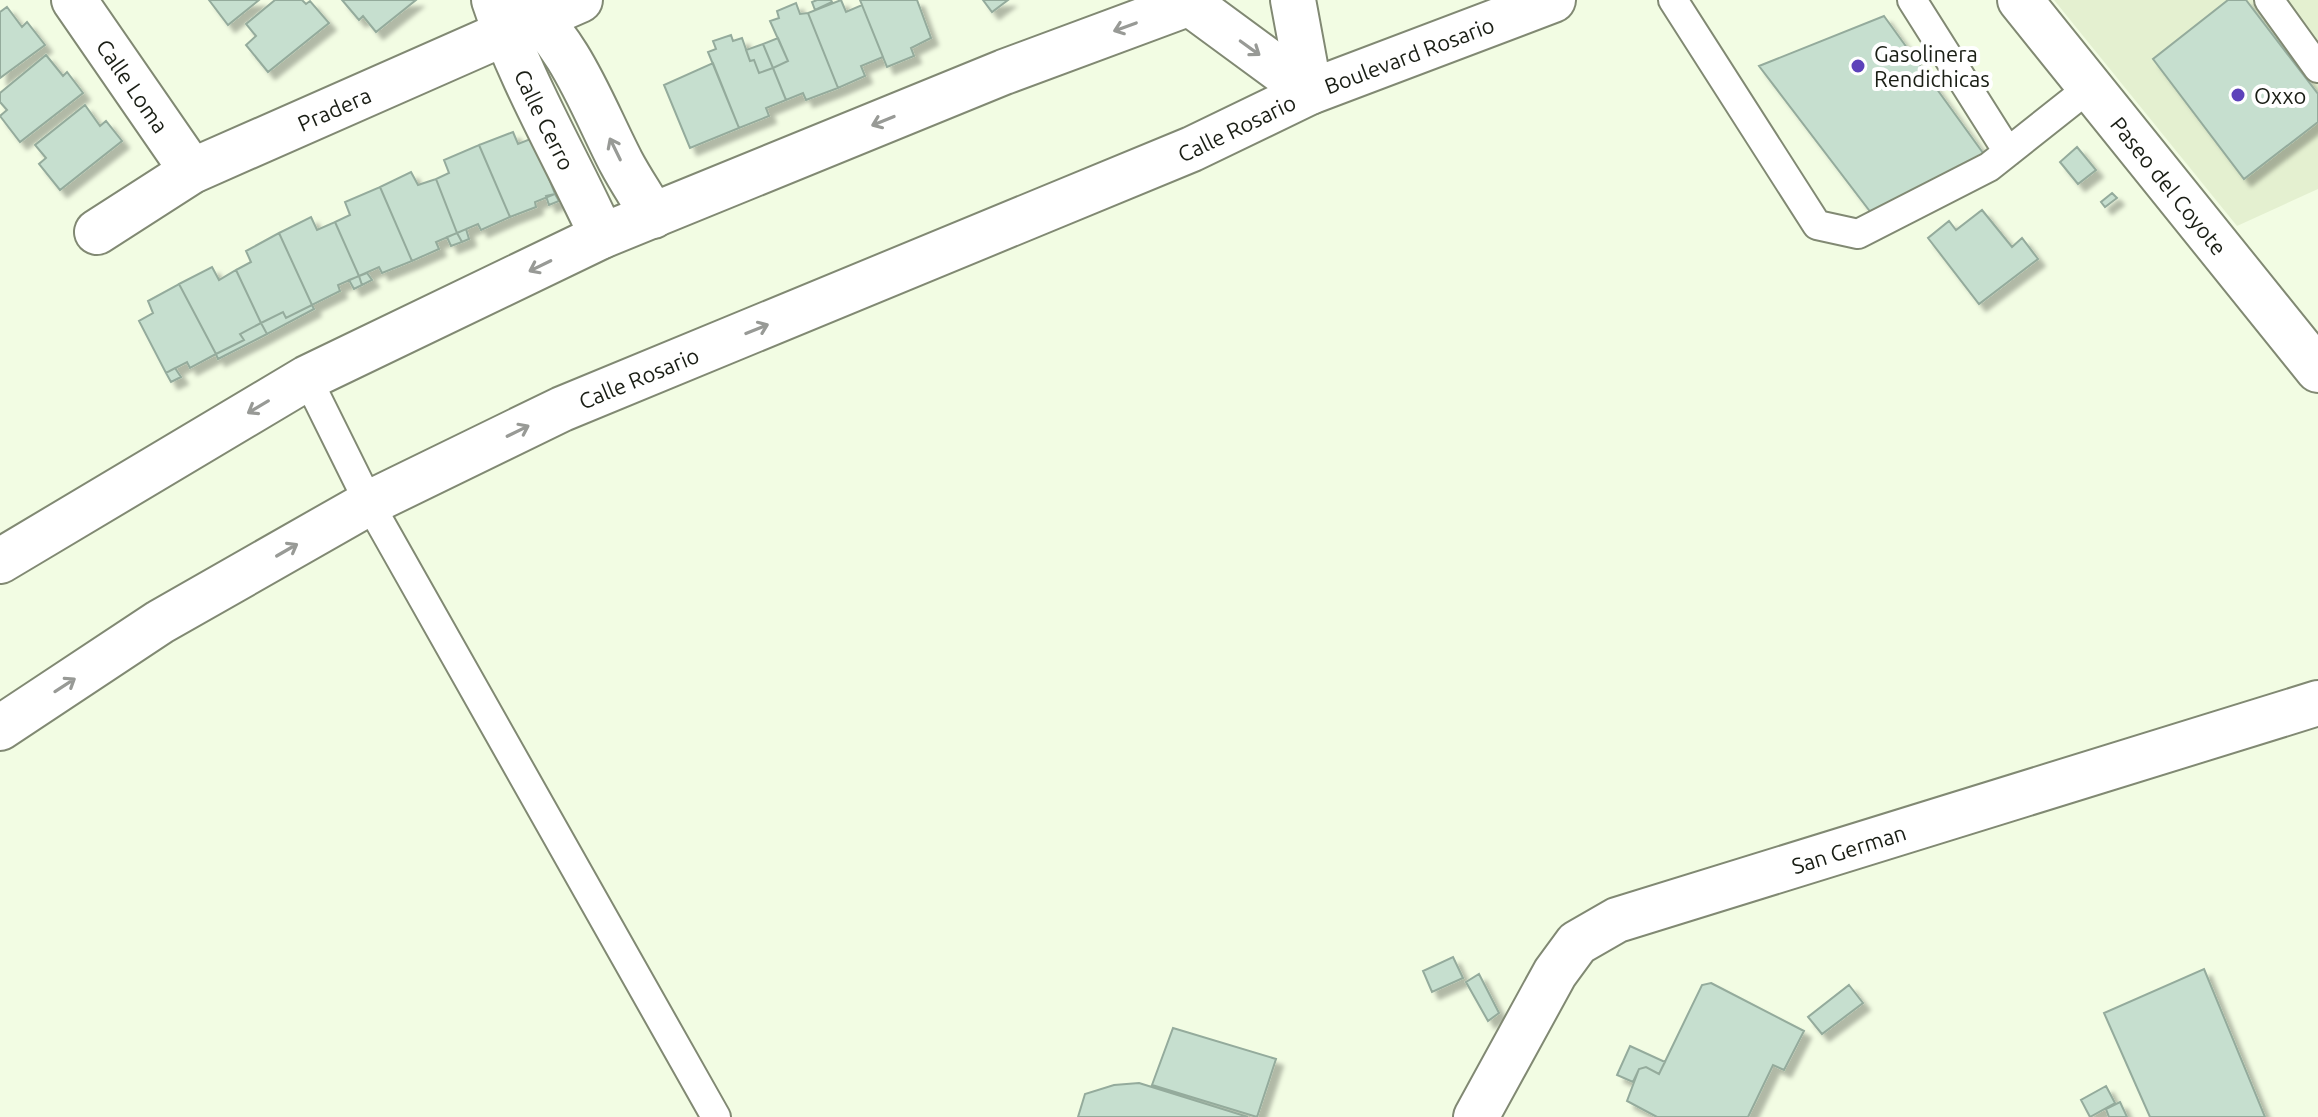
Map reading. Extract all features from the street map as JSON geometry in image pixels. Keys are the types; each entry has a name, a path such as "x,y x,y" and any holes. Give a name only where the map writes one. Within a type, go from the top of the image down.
{"main road":[{"name":"Calle Loma","path":"74,0 192,171"},
{"name":"Pradera","path":"97,232 192,171 514,13 580,0"},
{"path":"1293,0 1310,92"},
{"name":"Boulevard Rosario","path":"1310,92 1553,0"},
{"name":"Paseo del Coyote","path":"2020,0 2318,370"},
{"path":"0,561 307,378 602,236 1004,72 1191,1 1310,92"},
{"name":"Calle Cerro","path":"514,13 578,74 623,165 653,216"},
{"name":"Calle Cerro","path":"514,13 535,102 602,236"},
{"name":"Calle Rosario","path":"0,728 160,622 369,503 562,409 1177,155 1310,92"},
{"name":"San German","path":"1476,1117 1555,973 1577,943 1617,920 2318,703"}],"lane":[{"path":"1673,0 1817,225 1858,234 1989,167 2090,87"},
{"path":"1912,0 2008,152"},
{"path":"2269,0 2318,68"},
{"path":"307,378 369,503 716,1117"}],"shaded area":[{"path":"2054,0 2318,0 2318,189 2237,226"}],"building":[{"path":"209,0 259,0 228,25"},
{"path":"275,0 302,0 306,4 310,1 329,23 268,72 246,45 256,36 246,24"},
{"path":"342,0 416,0 376,32 363,16 359,20"},
{"path":"841,0 846,12 862,5 883,57 861,66 865,76 838,88 808,13"},
{"path":"860,0 917,0 931,38 911,48 914,56 887,67"},
{"path":"983,0 1008,0 992,12"},
{"path":"2228,0 2246,0 2318,94 2318,122 2244,179 2153,59"},
{"path":"812,2 832,2 815,10"},
{"path":"796,3 800,14 808,13 838,88 806,100 803,93 786,100 773,68 788,61 770,21 779,18 777,11"},
{"path":"7,7 22,27 27,22 45,45 0,78 0,12"},
{"path":"1884,16 1991,164 1872,214 1759,66"},
{"path":"731,35 733,41 742,38 750,61 754,60 759,73 773,68 786,100 766,108 769,116 739,128 708,52 716,49 713,41"},
{"path":"778,38 788,61 773,68 763,44"},
{"path":"763,44 773,68 759,73 746,50"},
{"path":"46,55 63,76 67,72 83,93 20,142 0,116 7,110 0,102 0,93"},
{"path":"713,63 739,128 690,148 664,85"},
{"path":"85,105 100,126 106,121 122,141 60,190 39,164 46,158 35,145"},
{"path":"513,132 518,144 533,138 555,194 535,202 536,207 510,217 479,145"},
{"path":"479,145 510,217 481,230 478,224 457,233 436,179 449,173 444,160"},
{"path":"2077,147 2096,170 2078,184 2060,162"},
{"path":"411,172 418,185 436,179 457,233 436,242 439,249 412,261 380,187"},
{"path":"380,187 412,261 382,273 379,267 359,276 335,222 350,215 345,202"},
{"path":"2112,193 2117,198 2105,207 2101,202"},
{"path":"555,194 559,201 549,205 546,196"},
{"path":"1982,210 2012,247 2022,238 2038,259 1979,304 1928,238 1949,221 1956,230"},
{"path":"311,217 317,230 335,222 359,276 338,285 340,291 312,305 279,233"},
{"path":"466,229 469,239 462,242 457,233"},
{"path":"279,233 312,305 286,318 283,312 261,323 236,270 251,262 246,251"},
{"path":"457,233 462,242 451,246 447,237"},
{"path":"212,267 219,280 236,270 261,323 240,334 244,340 216,354 179,284"},
{"path":"367,273 372,280 362,285 359,276"},
{"path":"359,276 362,285 354,289 349,280"},
{"path":"179,284 216,354 190,368 187,362 166,373 139,321 153,313 148,301"},
{"path":"312,305 314,309 267,334 261,323 283,312 286,318"},
{"path":"261,323 267,334 218,359 216,354 244,340 240,334"},
{"path":"175,368 181,377 171,382 166,373"},
{"path":"1453,957 1463,978 1432,992 1423,971"},
{"path":"2204,969 2265,1117 2150,1117 2104,1013"},
{"path":"1479,974 1499,1013 1488,1021 1466,982"},
{"path":"1711,983 1804,1031 1784,1070 1773,1065 1748,1117 1657,1117 1627,1101 1639,1069 1646,1067 1659,1074 1702,985"},
{"path":"1849,985 1863,1003 1822,1034 1808,1017"},
{"path":"1173,1028 1276,1059 1257,1117 1152,1085"},
{"path":"1630,1046 1665,1062 1659,1074 1646,1067 1639,1069 1633,1082 1617,1075"},
{"path":"1139,1083 1248,1117 1078,1117 1085,1094 1114,1085"},
{"path":"2106,1086 2115,1103 2090,1117 2081,1100"},
{"path":"2120,1102 2127,1117 2109,1117 2106,1109"}],"place":[{"name":"Gasolinera Rendichicas","path":"1858,66"},
{"name":"Oxxo","path":"2238,95"}]}
